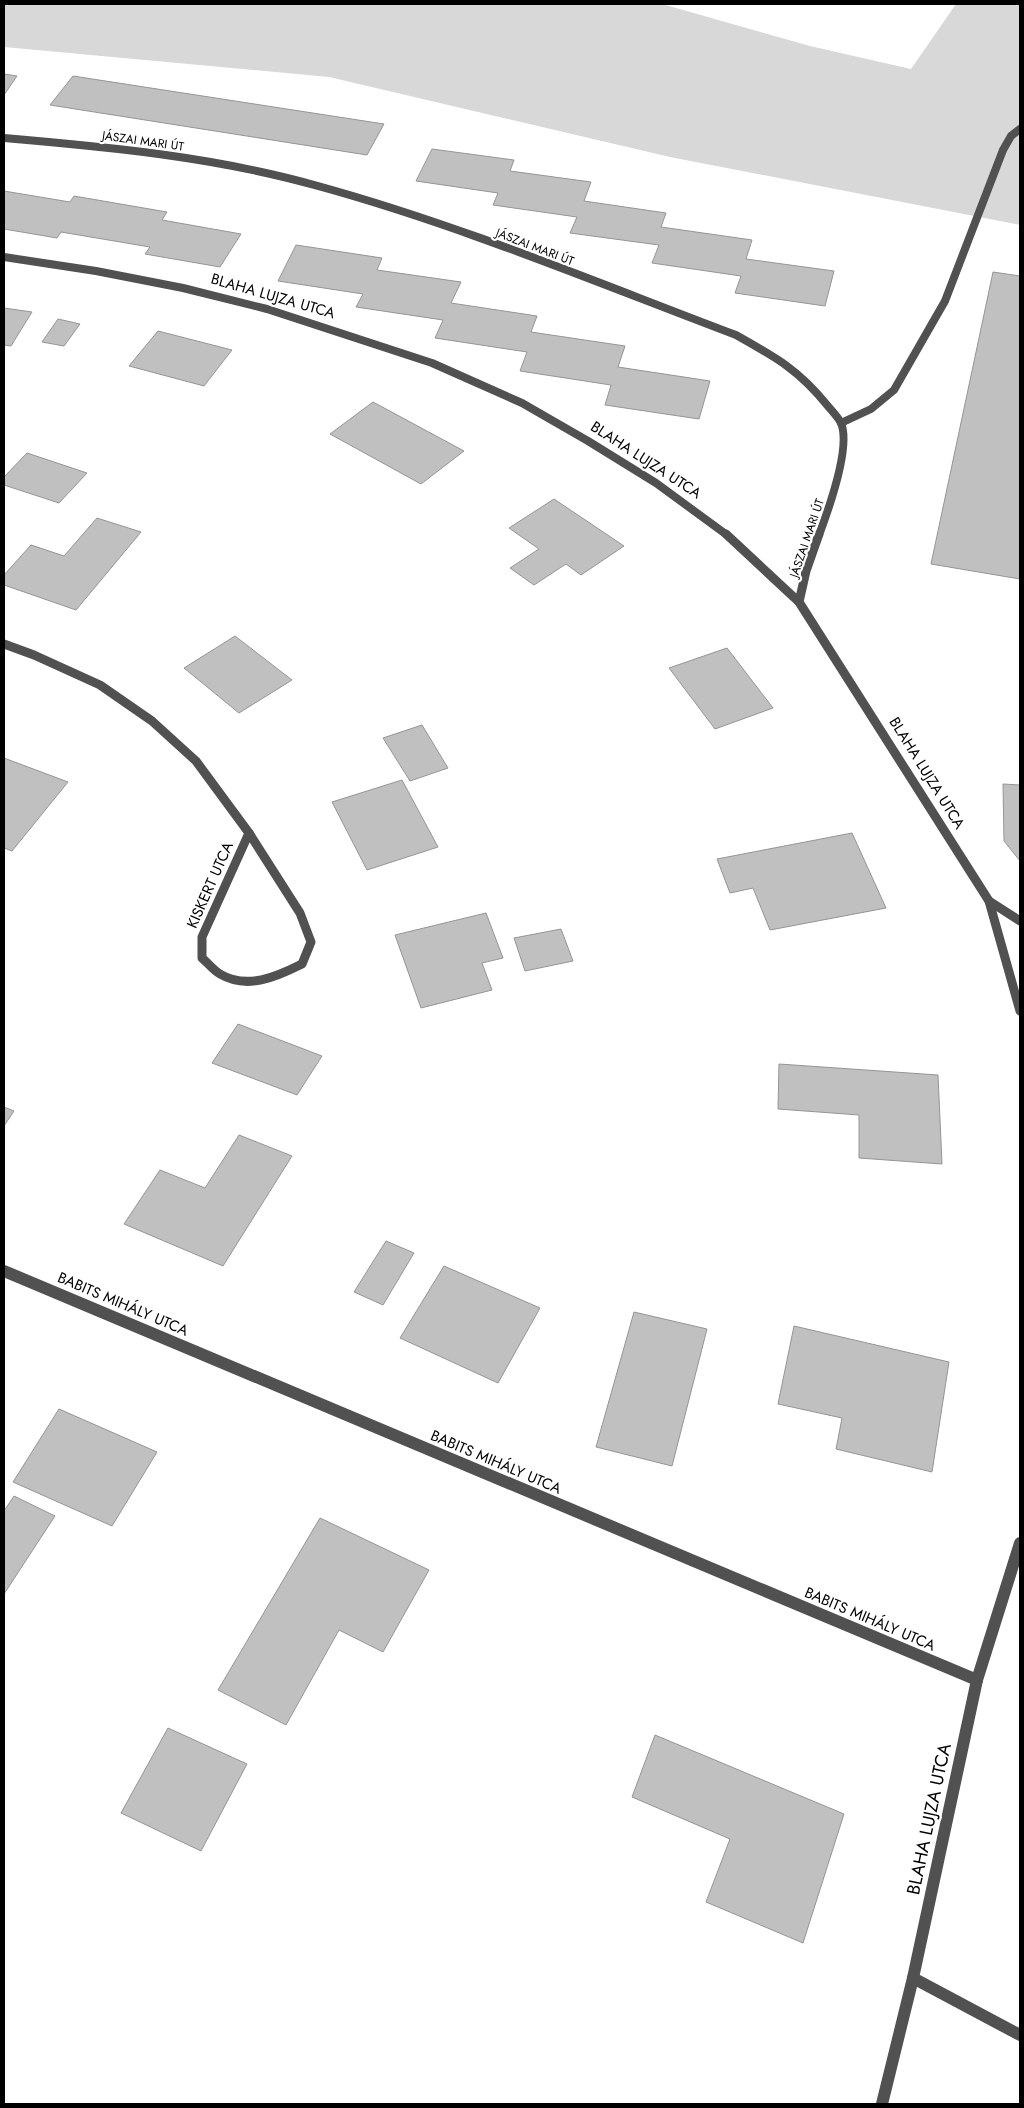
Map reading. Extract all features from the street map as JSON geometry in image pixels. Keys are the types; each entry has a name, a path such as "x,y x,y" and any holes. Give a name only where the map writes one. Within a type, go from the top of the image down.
{"street":[{"path":"841,424 871,409 894,390 945,301 1003,150 1011,136 1020,129"},
{"name":"JÁSZAI MARI ÚT","path":"4,138 105,147 211,162 316,185 420,216 736,335 782,360 810,384 841,424 843,441 835,491 806,571 799,602"},
{"name":"BLAHA LUJZA UTCA","path":"4,257 96,271 183,288 268,309 432,363 522,403 656,483 726,534 799,602 989,901 1020,1011"},
{"name":"KISKERT UTCA","path":"4,644 34,655 100,685 152,721 196,761 249,833 300,913 311,942 302,964 274,978 244,983 220,975 202,958 202,937 249,833"},
{"path":"989,901 1020,921"},
{"name":"BABITS MIHÁLY UTCA","path":"4,1270 978,1680"},
{"name":"BLAHA LUJZA UTCA","path":"882,2104 913,1978 978,1680 1020,1543"},
{"path":"913,1978 1020,2035"}],"shaded area":[{"path":"4,4 662,4 810,46 911,69 956,4 1020,4 1020,225 670,157 329,77 4,47"}],"building":[{"path":"4,74 17,76 4,95"},
{"path":"73,76 384,124 367,155 50,105"},
{"path":"432,149 514,160 510,171 591,182 584,201 666,213 661,227 752,240 746,259 834,271 825,306 735,293 741,276 652,263 659,245 570,233 577,217 493,205 498,193 416,181"},
{"path":"4,191 70,202 74,196 167,212 162,220 241,234 220,267 145,254 150,247 61,232 57,238 4,229"},
{"path":"296,245 382,258 377,270 461,282 451,303 537,316 531,332 625,346 618,367 710,381 699,419 605,405 611,385 520,371 527,352 435,338 443,320 356,307 363,294 278,281"},
{"path":"993,272 1020,276 1020,579 931,564"},
{"path":"4,308 32,312 11,346 4,345"},
{"path":"58,319 80,324 64,346 42,342"},
{"path":"158,331 232,350 204,386 129,366"},
{"path":"373,402 464,451 421,484 330,434"},
{"path":"27,453 87,473 59,503 4,485 4,477"},
{"path":"554,499 624,546 581,575 566,564 534,585 510,568 539,549 509,528"},
{"path":"97,518 141,532 76,610 4,585 4,575 31,545 64,556"},
{"path":"235,636 292,680 239,713 184,668"},
{"path":"727,648 773,708 715,729 669,668"},
{"path":"422,725 448,768 410,781 383,738"},
{"path":"4,758 68,782 12,851 4,848"},
{"path":"402,780 438,847 367,870 332,802"},
{"path":"1003,784 1020,785 1020,861 1004,841"},
{"path":"852,833 886,908 770,930 753,888 730,893 717,859"},
{"path":"486,913 503,958 482,963 492,990 421,1008 395,935"},
{"path":"561,929 573,961 525,971 514,938"},
{"path":"238,1024 322,1056 297,1095 212,1063"},
{"path":"779,1064 938,1075 942,1164 859,1158 859,1115 778,1109"},
{"path":"4,1107 14,1111 4,1126"},
{"path":"239,1135 292,1156 223,1266 124,1224 160,1170 205,1188"},
{"path":"386,1241 414,1253 383,1305 354,1292"},
{"path":"444,1266 540,1308 498,1383 400,1338"},
{"path":"634,1312 707,1329 672,1466 596,1447"},
{"path":"794,1326 949,1362 932,1472 836,1449 842,1418 778,1404"},
{"path":"59,1409 157,1452 112,1526 13,1482"},
{"path":"14,1496 55,1516 4,1594 4,1511"},
{"path":"320,1518 429,1570 383,1652 339,1630 286,1725 218,1690"},
{"path":"168,1728 247,1764 201,1851 121,1813"},
{"path":"655,1735 844,1814 803,1943 706,1902 730,1839 632,1797"}]}
